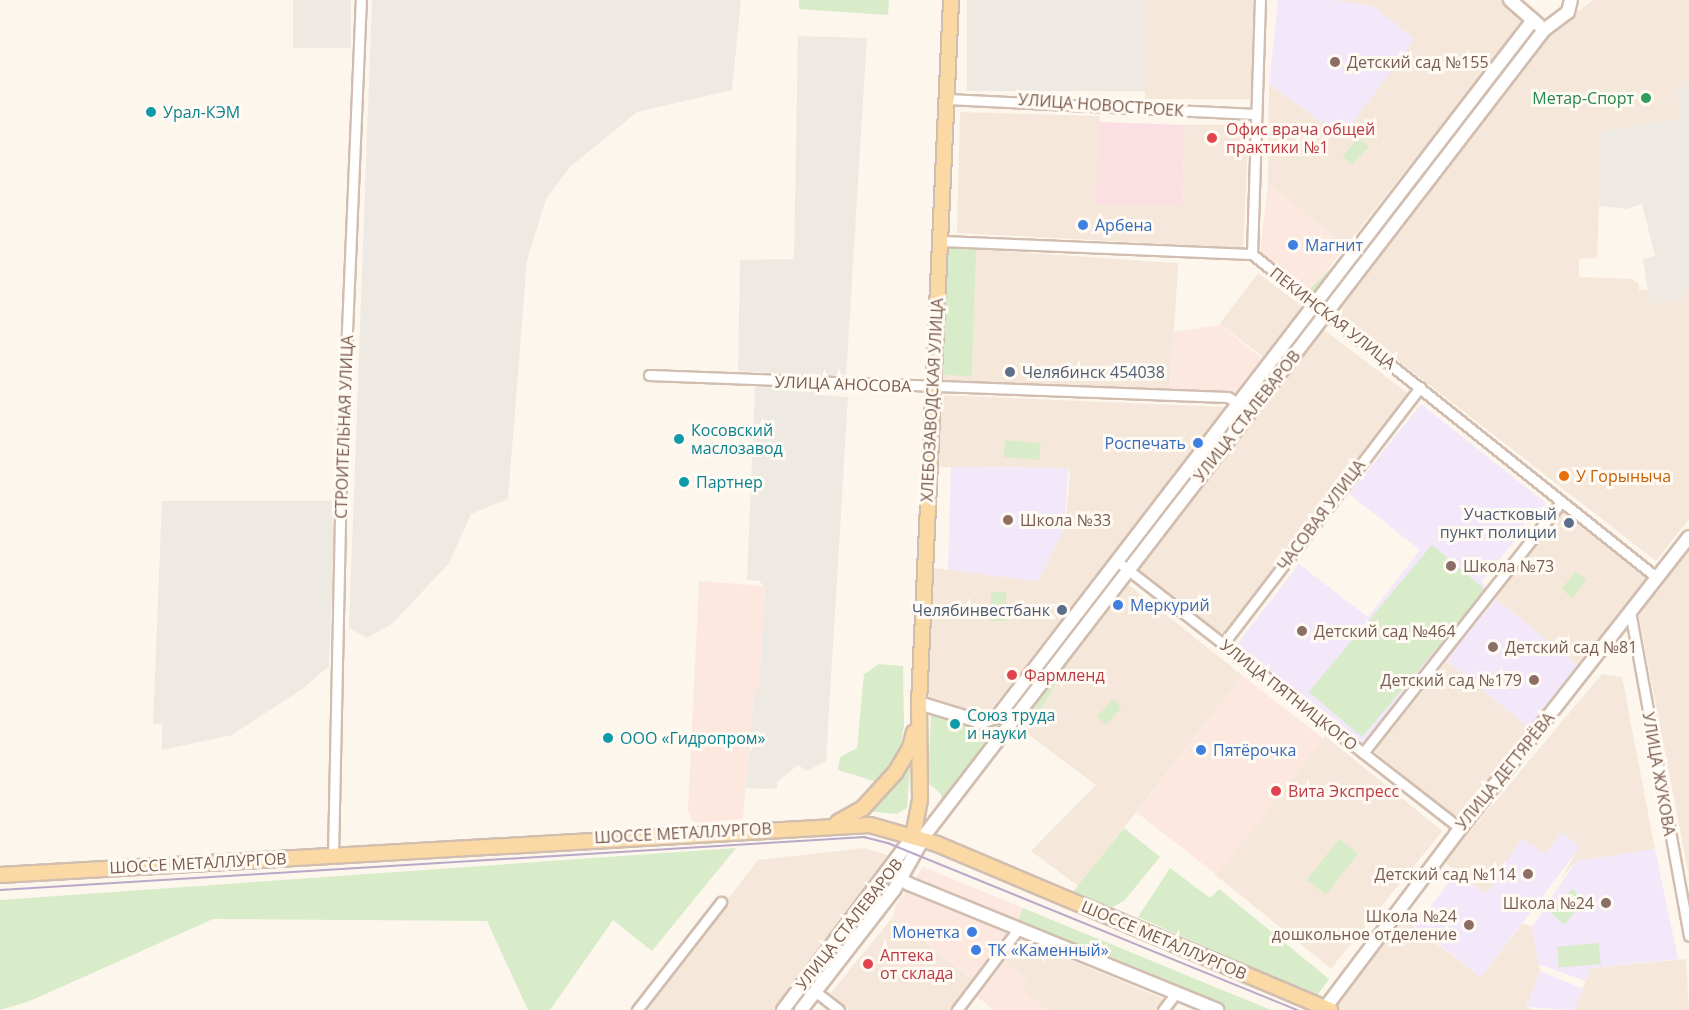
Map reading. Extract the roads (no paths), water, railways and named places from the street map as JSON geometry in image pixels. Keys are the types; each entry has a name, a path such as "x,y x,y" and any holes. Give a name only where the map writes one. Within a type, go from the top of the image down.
{"main road":[{"name":"ХЛЕБОЗАВОДСКАЯ УЛИЦА","path":"920,837 919,708 951,0"},
{"path":"832,825 863,808 899,767 910,748 919,708"},
{"name":"ШОССЕ МЕТАЛЛУРГОВ","path":"0,875 832,825 870,825 920,837 1328,1009"}],"street":[{"name":"СТРОИТЕЛЬНАЯ УЛИЦА","path":"333,855 341,474 361,0"},
{"path":"941,241 1252,254 1260,0"},
{"path":"1510,0 1544,30"},
{"name":"УЛИЦА СТАЛЕВАРОВ","path":"998,716 1250,412 1544,30 1568,12 1571,0"},
{"name":"УЛИЦА СТАЛЕВАРОВ","path":"783,1010 889,872 920,837 1006,728 1239,404 1533,20"},
{"name":"УЛИЦА НОВОСТРОЕК","path":"946,99 1256,114"},
{"path":"1404,189 1414,198"},
{"name":"ПЕКИНСКАЯ УЛИЦА","path":"1252,254 1656,577"},
{"name":"УЛИЦА АНОСОВА","path":"649,375 1228,397 1250,412"},
{"name":"ЧАСОВАЯ УЛИЦА","path":"1223,644 1420,387"},
{"path":"1363,753 1561,502"},
{"name":"УЛИЦА ДЕГТЯРЁВА","path":"1328,1009 1460,828 1689,537"},
{"name":"УЛИЦА ПЯТНИЦКОГО","path":"1123,566 1460,828"},
{"name":"УЛИЦА ЖУКОВА","path":"1630,611 1689,936"},
{"path":"919,708 981,722 998,716 1006,728"},
{"name":"УЛИЦА СТАЛЕВАРОВ","path":"801,1010 900,880 920,837"},
{"path":"889,872 900,880 1216,1010"},
{"path":"637,1010 721,902"},
{"path":"957,1010 1019,928"},
{"path":"804,983 839,1010"},
{"path":"1163,1010 1176,993"}],"tram line":[{"path":"0,890 864,837 888,843 1297,1010"}],"place":[{"name":"Детский сад №155","path":"1335,62"},
{"name":"Метар-Спорт","path":"1646,98"},
{"name":"Урал-КЭМ","path":"151,112"},
{"name":"Офис врача общей практики №1","path":"1212,138"},
{"name":"Арбена","path":"1083,225"},
{"name":"Магнит","path":"1293,245"},
{"name":"Челябинск 454038","path":"1010,372"},
{"name":"Косовский маслозавод","path":"679,439"},
{"name":"Роспечать","path":"1198,443"},
{"name":"У Горыныча","path":"1564,476"},
{"name":"Партнер","path":"684,482"},
{"name":"Школа №33","path":"1008,520"},
{"name":"Участковый пункт полиции","path":"1569,523"},
{"name":"Школа №73","path":"1451,566"},
{"name":"Меркурий","path":"1118,605"},
{"name":"Челябинвестбанк","path":"1062,610"},
{"name":"Детский сад №464","path":"1302,631"},
{"name":"Детский сад №81","path":"1493,647"},
{"name":"Фармленд","path":"1012,675"},
{"name":"Детский сад №179","path":"1534,680"},
{"name":"Союз труда и науки","path":"955,724"},
{"name":"ООО «Гидропром»","path":"608,738"},
{"name":"Пятёрочка","path":"1201,750"},
{"name":"Вита Экспресс","path":"1276,791"},
{"name":"Детский сад №114","path":"1528,874"},
{"name":"Школа №24","path":"1606,903"},
{"name":"Школа №24 дошкольное отделение","path":"1469,925"},
{"name":"Монетка","path":"972,932"},
{"name":"ТК «Каменный»","path":"976,950"},
{"name":"Аптека от склада","path":"868,964"}]}
